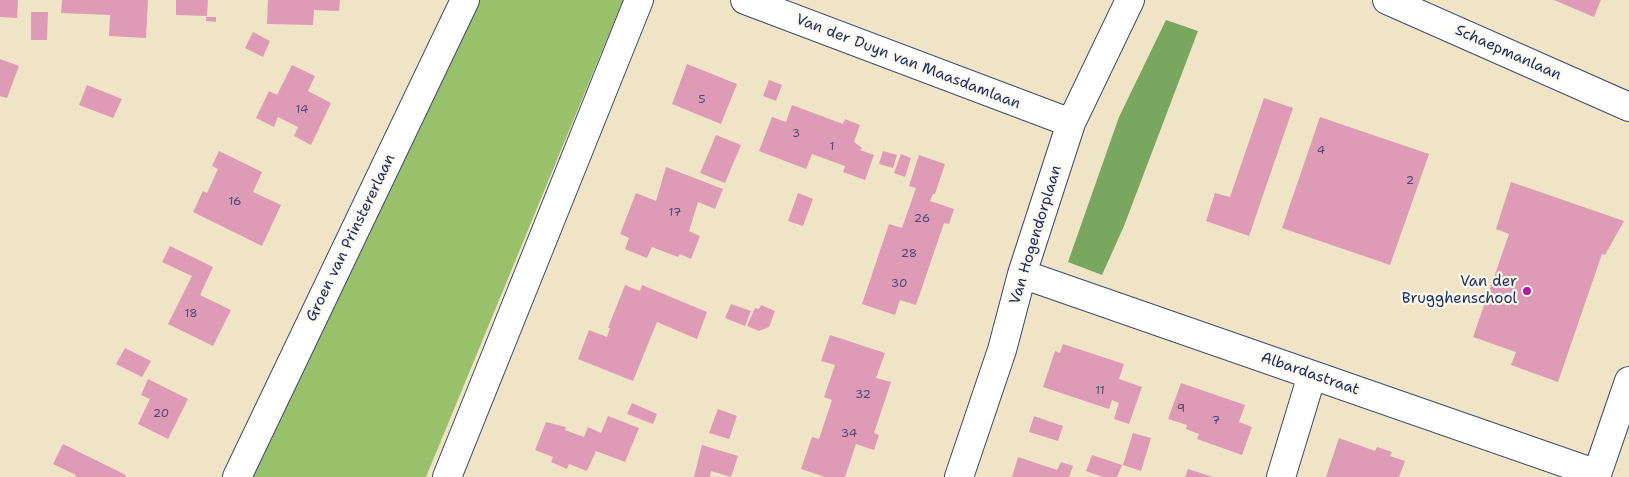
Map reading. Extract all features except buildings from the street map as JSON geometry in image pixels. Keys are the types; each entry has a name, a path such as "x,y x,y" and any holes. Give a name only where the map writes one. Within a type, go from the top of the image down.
{"street":[{"name":"Groen van Prinstererlaan","path":"237,477 465,0"},
{"path":"447,477 639,0"},
{"name":"Van der Duyn van Maasdamlaan","path":"745,0 1071,123"},
{"name":"Van Hogendorplaan","path":"959,477 1002,350 1022,274 1071,123 1130,0"},
{"name":"Schaepmanlaan","path":"1387,0 1629,107"},
{"name":"Albardastraat","path":"1022,274 1597,475"},
{"path":"1281,477 1312,375"},
{"path":"1597,475 1629,381"}],"green space":[{"path":"477,0 623,0 426,477 249,477"},
{"path":"1166,20 1198,31 1124,226 1102,275 1068,262 1119,117"}],"place":[{"name":"Van der Brugghenschool","path":"1527,291"}]}
